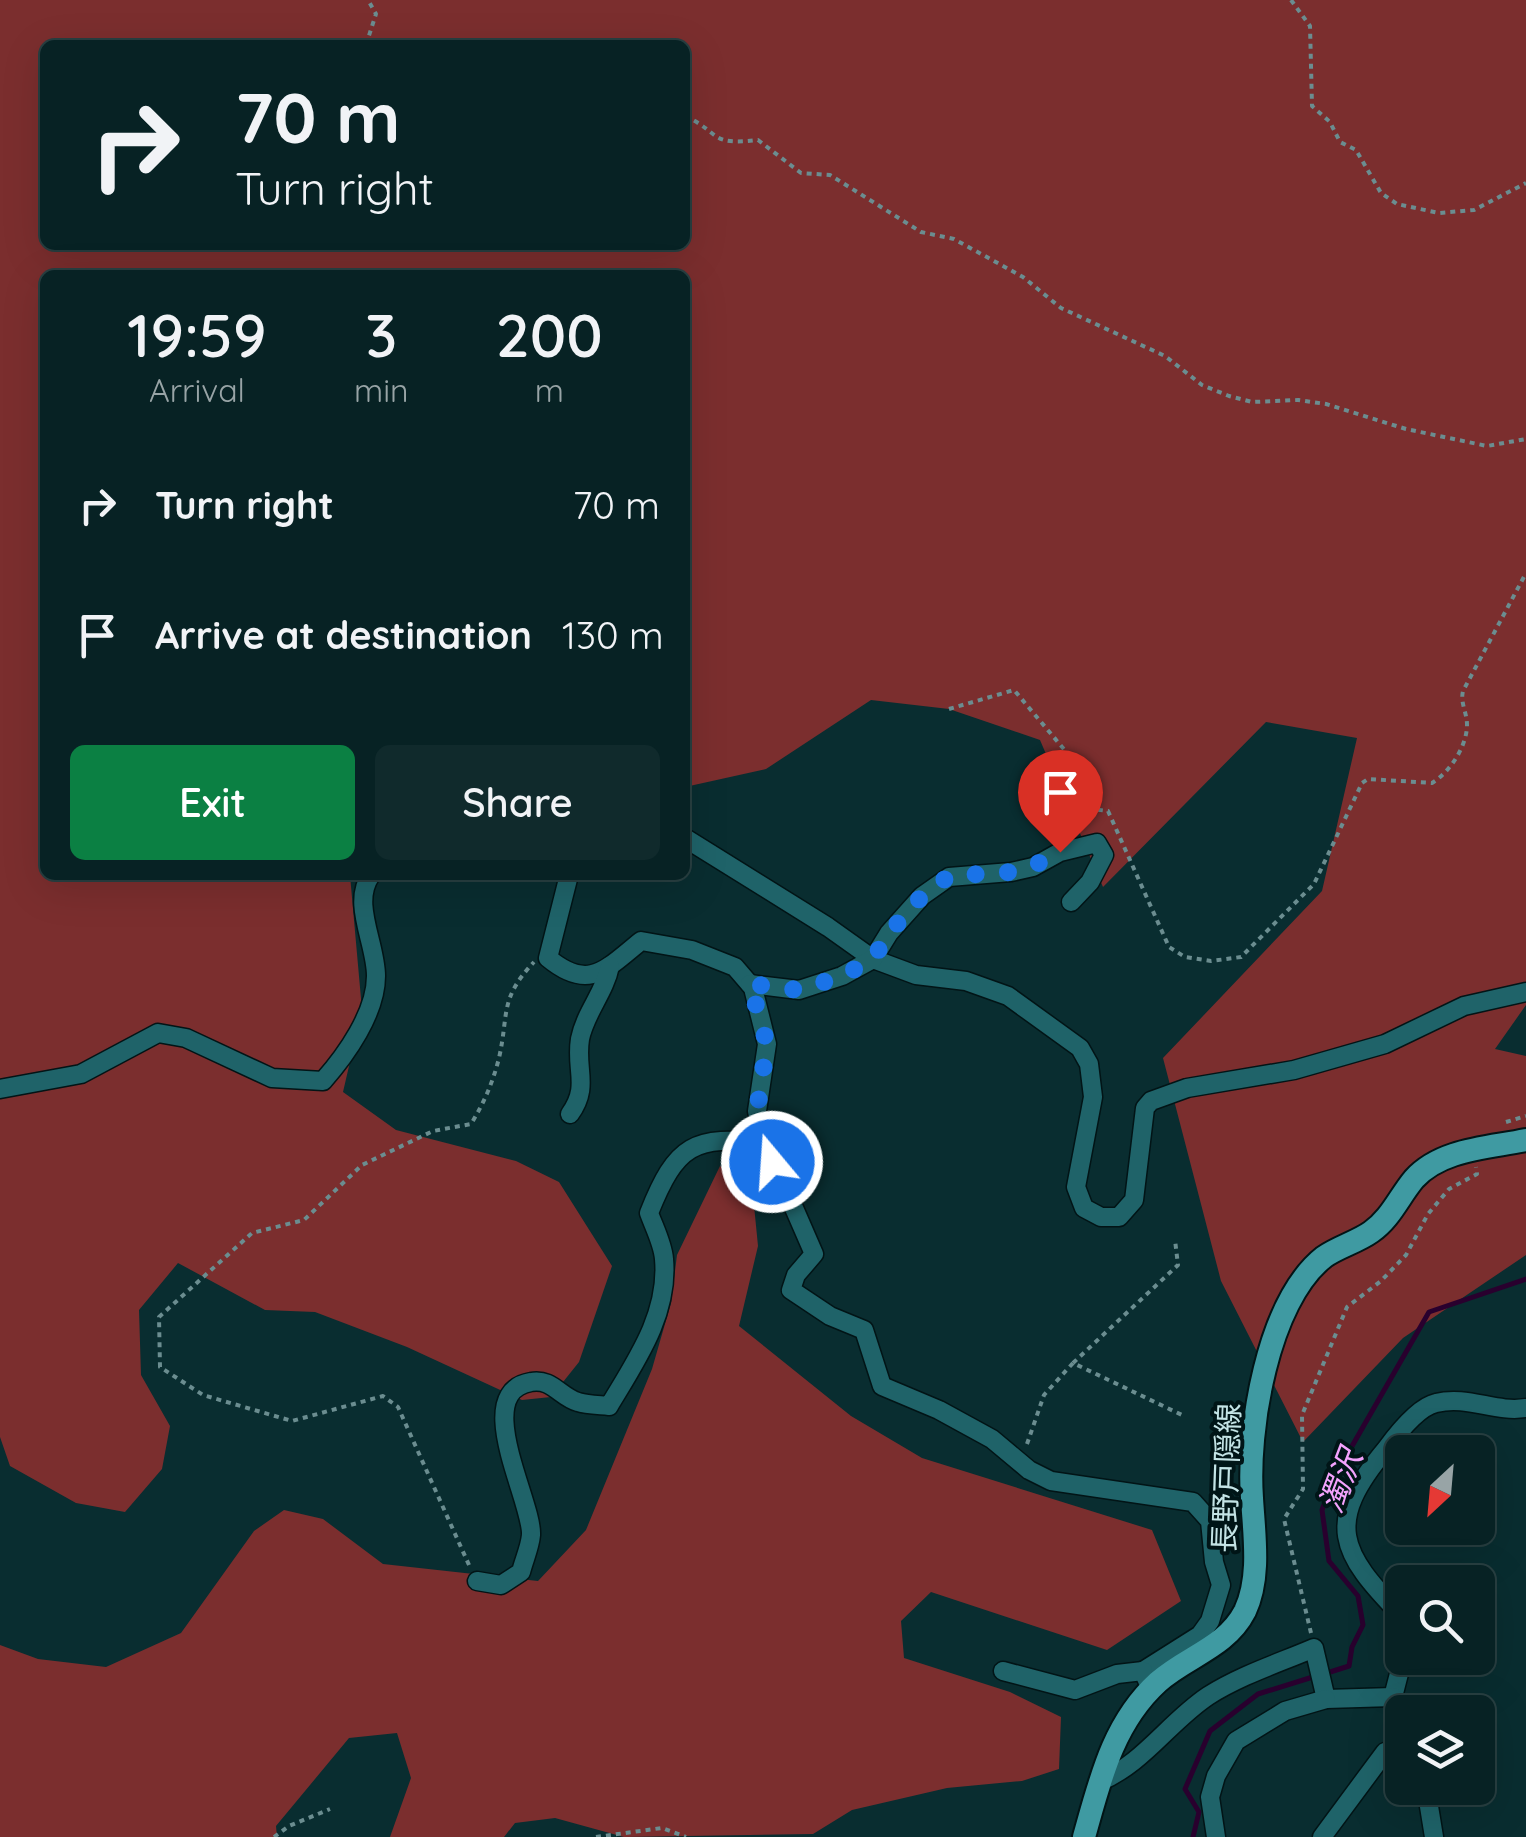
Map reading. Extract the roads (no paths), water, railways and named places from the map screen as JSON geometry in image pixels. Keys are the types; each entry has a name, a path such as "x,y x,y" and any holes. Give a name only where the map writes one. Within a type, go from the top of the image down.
{"main road":[{"name":"長野戸隠線","path":"1084,1837 1100,1782 1125,1720 1147,1680 1206,1653 1243,1615 1253,1592 1255,1543 1250,1477 1261,1380 1274,1338 1293,1299 1324,1258 1373,1231 1392,1212 1414,1179 1438,1158 1526,1140"}],"street":[{"path":"690,841 873,959 916,975 966,982 1008,996 1080,1048 1090,1064 1093,1097 1076,1187 1084,1208 1101,1218 1119,1217 1134,1200 1145,1108 1150,1102 1187,1088 1294,1070 1385,1044 1464,1006 1526,992"},
{"path":"750,984 799,990 842,976 873,959 889,933 922,896 949,876 1010,872 1060,852 1097,844 1104,854 1090,882 1070,902"},
{"path":"0,1089 81,1074 158,1034 186,1038 272,1078 323,1081 344,1058 369,1005 376,979 362,900 367,880"},
{"path":"568,880 548,958 564,971 586,977 610,966 641,942 692,950 736,967 750,984 767,1044 757,1111 766,1144 814,1254 796,1275 791,1290 830,1316 864,1330 882,1386 978,1432 1051,1481 1193,1502 1210,1520 1214,1562 1221,1585 1210,1621 1200,1635 1147,1680 1117,1674 1075,1690 1003,1671"},
{"path":"570,1114 582,1098 580,1038 610,966"},
{"path":"477,1581 500,1585 521,1572 531,1534 524,1496 506,1448 505,1420 510,1395 527,1382 548,1382 577,1402 609,1406 637,1361 660,1310 665,1257 649,1213 666,1179 688,1150 700,1143 717,1140 766,1144"},
{"path":"1385,1599 1366,1580 1348,1547 1344,1527 1361,1479 1398,1433 1432,1403 1469,1400 1510,1411 1526,1408"},
{"path":"1100,1782 1124,1772 1208,1697 1241,1678 1316,1655 1325,1692"},
{"path":"1216,1837 1210,1797 1216,1776 1236,1741 1325,1692 1385,1696"},
{"path":"1322,1837 1385,1752"},
{"path":"1429,1805 1434,1837"}],"waterway":[{"name":"濁沢","path":"1327,1673 1349,1666 1352,1647 1363,1625 1358,1596 1329,1561 1322,1510 1336,1474 1429,1312 1526,1279"},
{"name":"濁沢","path":"1193,1837 1199,1812 1185,1789 1210,1731 1258,1694 1316,1676"}]}
